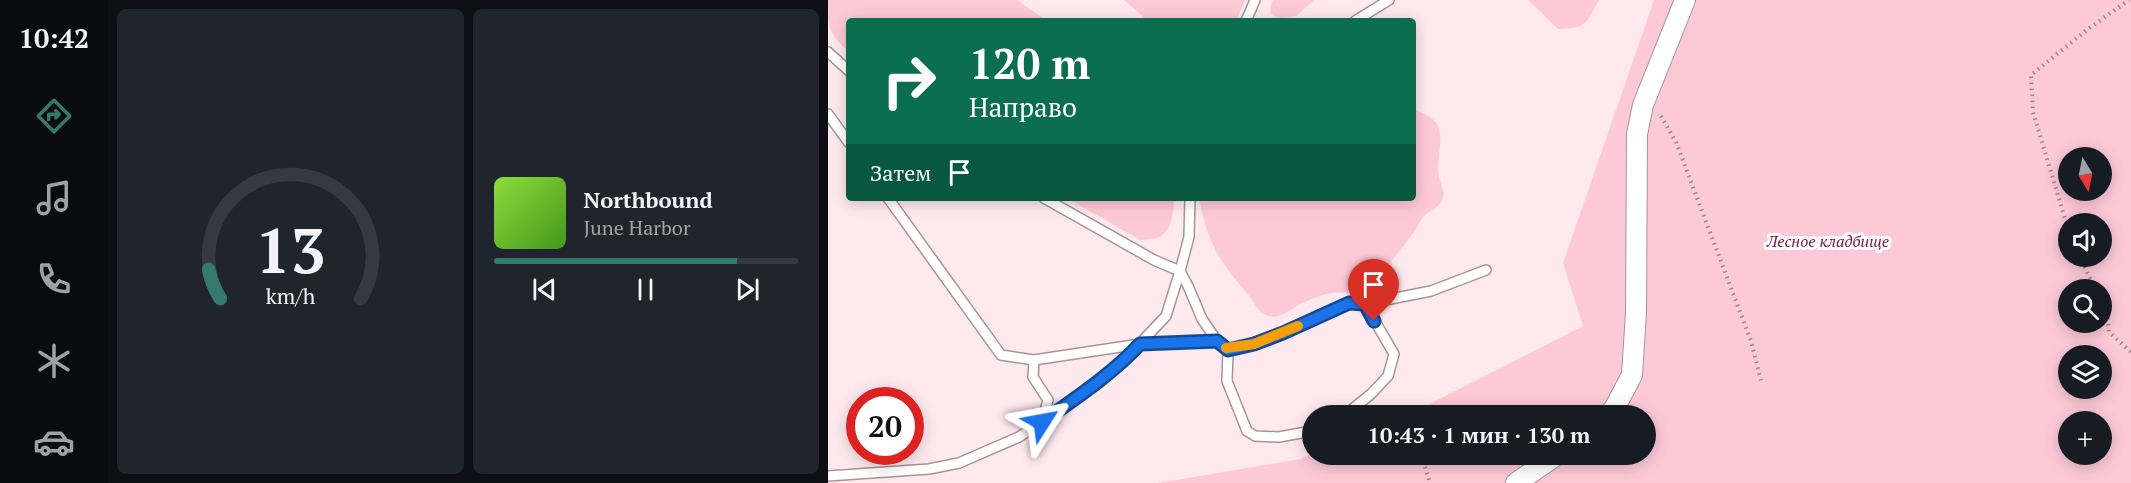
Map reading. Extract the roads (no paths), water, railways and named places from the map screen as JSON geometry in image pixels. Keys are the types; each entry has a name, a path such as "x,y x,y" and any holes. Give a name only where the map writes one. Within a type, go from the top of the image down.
{"street":[{"path":"1616,405 1632,375 1636,313 1636,144 1641,115 1685,0"},
{"path":"1516,483 1542,465"}],"lane":[{"path":"1247,18 1255,0"},
{"path":"1359,18 1389,0"},
{"path":"828,52 846,68"},
{"path":"828,114 846,139"},
{"path":"890,201 1001,355 1034,360 1140,344 1217,341"},
{"path":"1049,201 1154,260 1180,271 1202,320 1217,341 1228,350"},
{"path":"828,476 929,469 959,463 1019,437 1077,398 1130,354 1166,316 1189,237 1190,201"},
{"path":"1228,350 1254,344 1283,333 1349,303 1365,304 1431,291 1486,270"},
{"path":"1358,405 1388,376 1394,354 1365,304"},
{"path":"1228,350 1227,381 1247,431 1255,436 1279,437 1302,433"},
{"path":"1034,360 1033,377 1048,400 1042,422"}],"park label":[{"name":"Лесное кладбище","path":"1828,241"}]}
